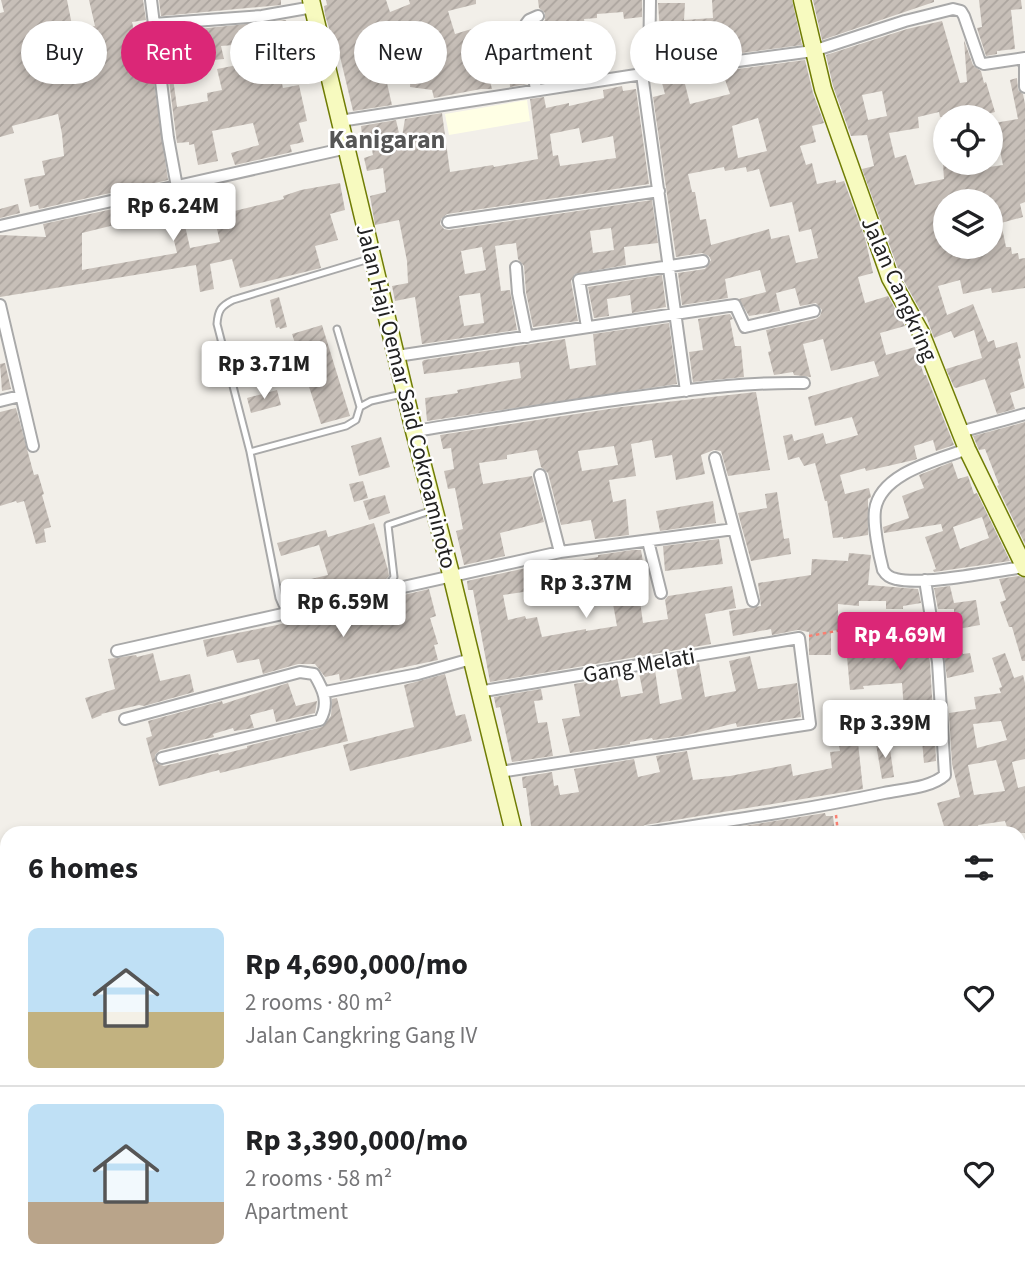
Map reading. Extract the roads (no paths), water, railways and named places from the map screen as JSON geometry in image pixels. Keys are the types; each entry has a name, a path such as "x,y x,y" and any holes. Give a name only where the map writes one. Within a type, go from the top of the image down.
{"main road":[{"name":"Jalan Cangkring","path":"802,0 822,89 890,278 921,333 967,449 1025,568"},
{"name":"Jalan Haji Oemar Said Cokroaminoto","path":"312,3 414,431 452,574 478,692 512,826"}],"street":[{"path":"151,0 153,21"},
{"path":"649,21 650,0"},
{"path":"194,21 262,16 312,3"},
{"path":"742,61 813,51 905,21 953,9 961,11 964,16 980,62 984,64 1025,58 1025,87"},
{"path":"536,90 526,24 528,20 538,16"},
{"path":"340,121 630,76"},
{"path":"161,84 177,187"},
{"path":"646,84 686,390"},
{"path":"0,226 347,148"},
{"path":"448,222 659,191"},
{"path":"587,327 579,280 703,261"},
{"path":"516,267 527,337"},
{"path":"0,305 33,446"},
{"path":"397,356 735,305 745,327 814,311"},
{"path":"0,354 12,352"},
{"path":"414,431 686,390 746,384 804,383"},
{"path":"0,401 20,396"},
{"path":"960,432 1025,414"},
{"path":"967,449 901,474 883,493 875,511 883,570 886,575 896,579 925,580 1025,568"},
{"path":"715,458 752,601"},
{"path":"540,475 560,552"},
{"path":"117,651 560,552 734,529"},
{"path":"648,541 661,593"},
{"path":"692,826 835,804 927,784 945,775 938,662 925,580"},
{"name":"Gang Melati","path":"478,692 799,638 810,724 500,772"},
{"path":"326,692 418,674 471,659"},
{"path":"125,719 300,672 314,674 326,692 320,720 162,758"}],"lane":[{"path":"372,258 233,300 222,306 218,313 217,324 250,452 282,605 290,607 389,584 394,577 388,525 435,509"},
{"path":"250,452 346,426 356,420 360,407 337,329"},
{"path":"360,407 371,401 405,393"}],"district":[{"name":"Kanigaran","path":"387,139"}]}
